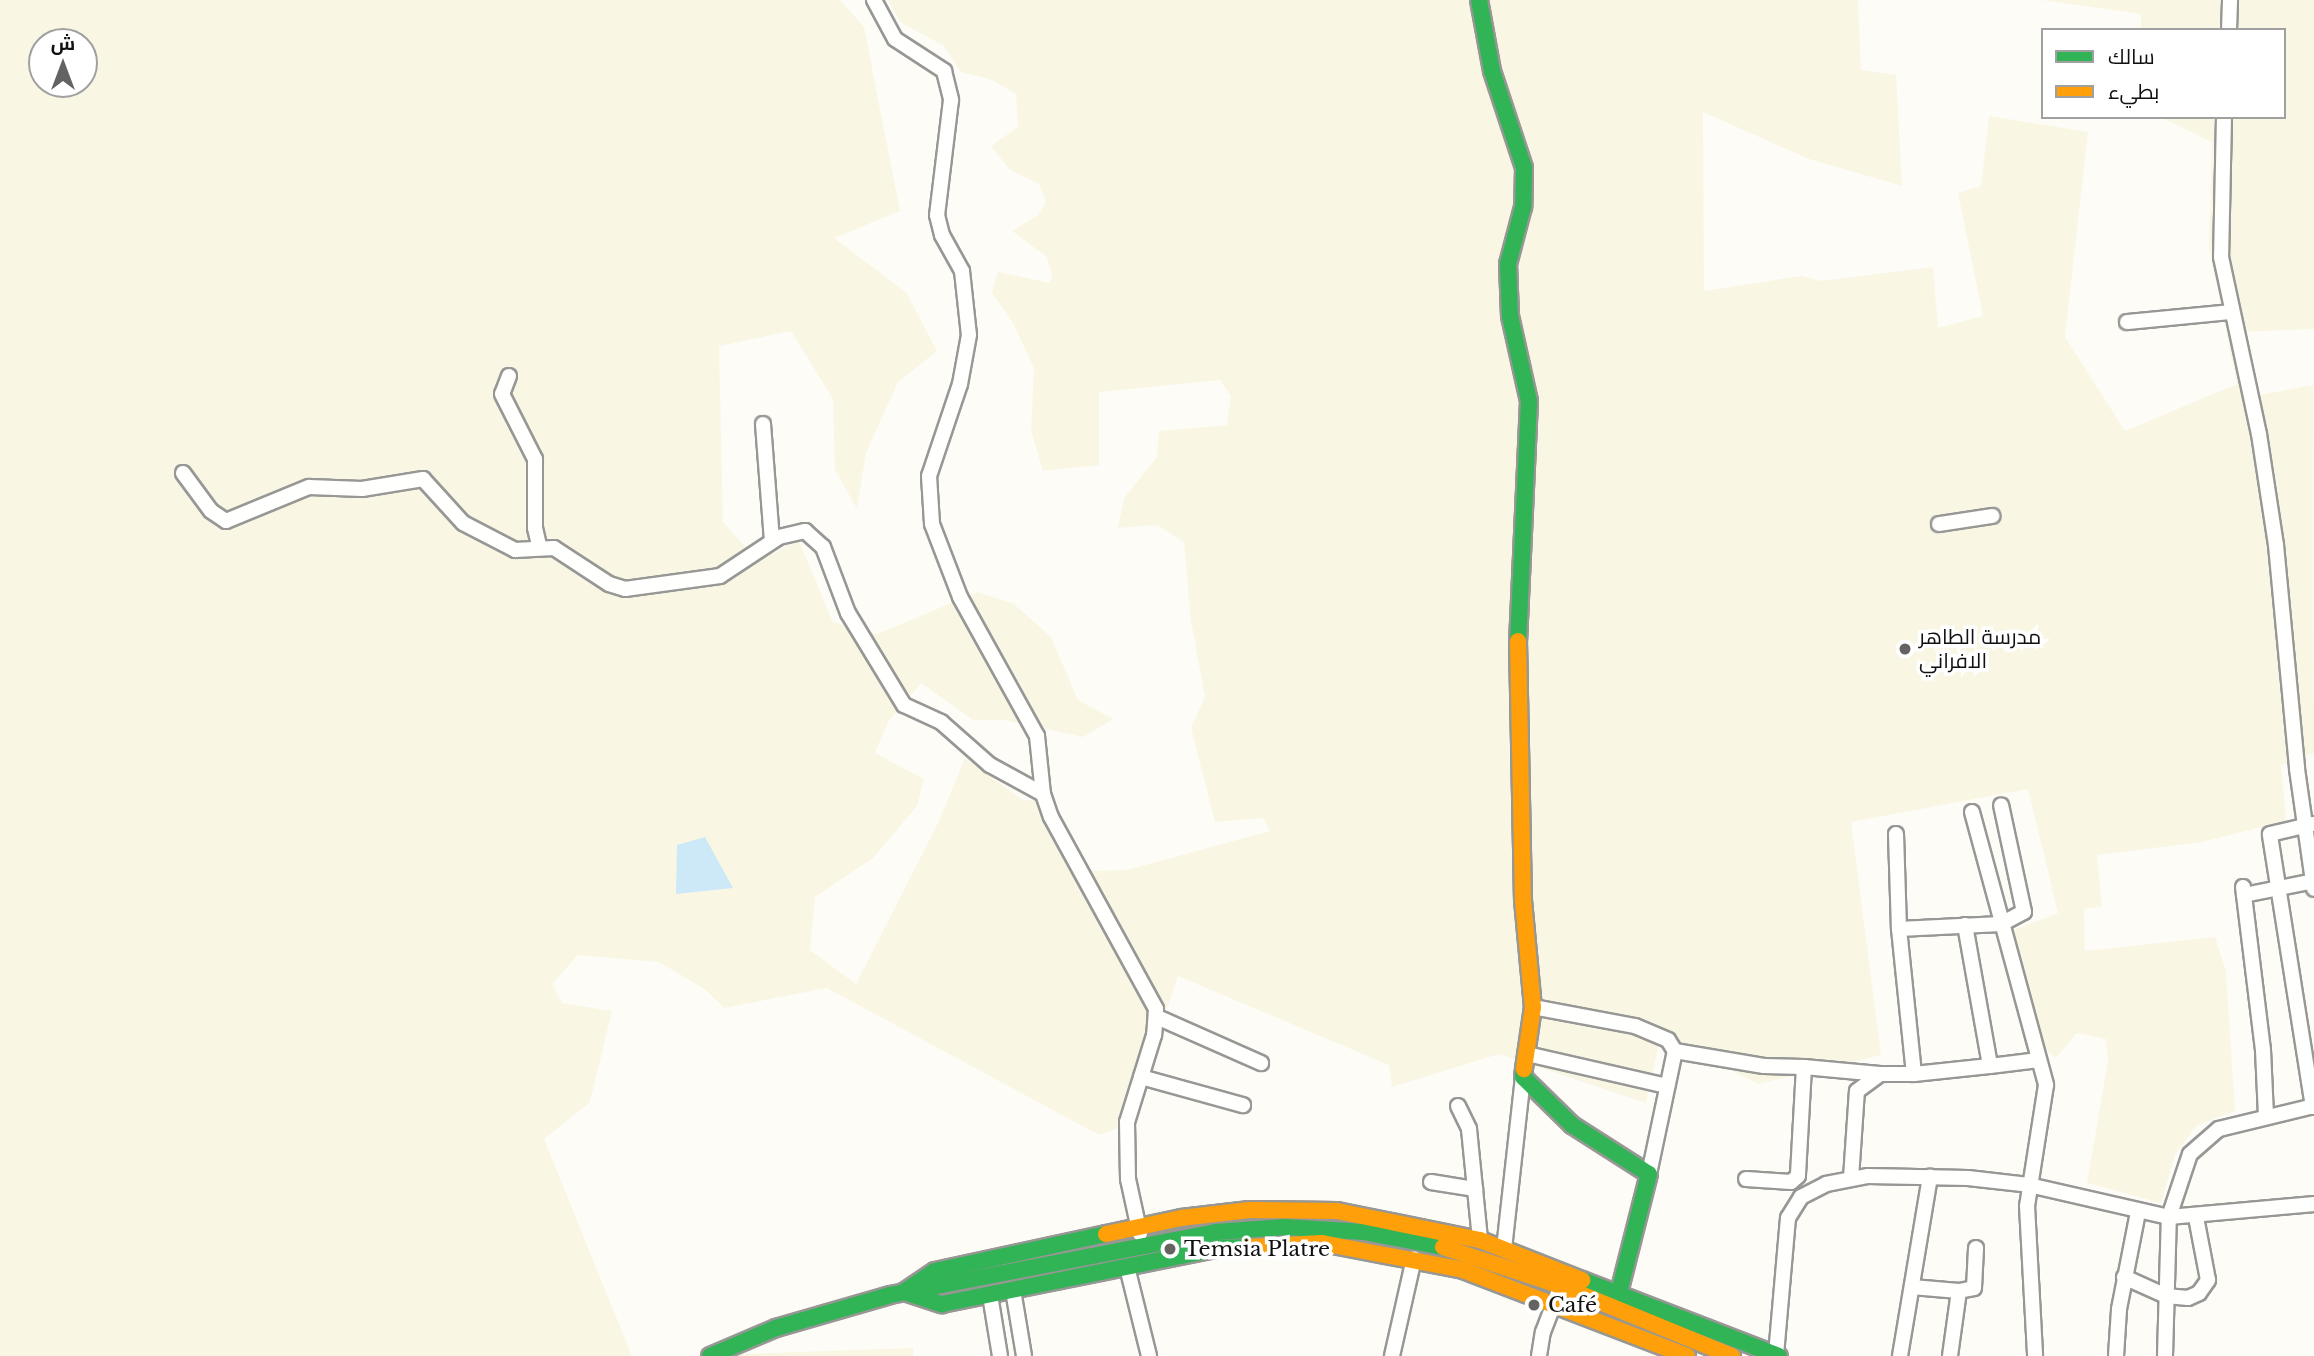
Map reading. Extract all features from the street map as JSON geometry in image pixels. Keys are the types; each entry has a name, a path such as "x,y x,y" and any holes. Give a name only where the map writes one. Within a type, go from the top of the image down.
{"street":[{"path":"874,0 895,39 935,62 948,82 951,119 937,215 942,235 962,271 969,335 960,384 929,476 929,512 960,597 1037,736 1043,794 1056,829 1108,926 1153,999 1157,1017 1127,1137 1128,1179 1147,1263"},
{"path":"1479,0 1492,71 1524,168 1523,207 1508,264 1510,316 1528,389 1518,633 1524,909 1533,1007 1522,1077 1504,1249"},
{"path":"2229,28 2230,0"},
{"path":"2224,119 2221,257 2259,434 2276,545 2314,889"},
{"path":"2127,322 2231,312"},
{"path":"509,376 502,394 536,459 534,528 539,546"},
{"path":"763,424 772,541"},
{"path":"183,472 212,511 226,521 309,487 362,489 423,479 463,523 515,550 539,546 554,548 609,584 625,589 720,576 772,541 797,530 817,540 848,613 904,705 948,726 990,765 1043,794"},
{"path":"1939,524 1992,516"},
{"path":"1899,929 2001,924 2024,912 2001,805"},
{"path":"1972,812 2046,1085 2029,1185 2029,1293 2035,1356"},
{"path":"2165,1356 2169,1217 2180,1175 2199,1142 2219,1129 2313,1106 2270,834 2309,825"},
{"path":"1896,834 1899,929 1914,1074"},
{"path":"2266,1117 2263,1050 2243,891 2279,890 2314,881"},
{"path":"1965,925 1990,1066"},
{"path":"1533,1007 1635,1026 1668,1040 1675,1051 1649,1174 1617,1301"},
{"path":"1157,1017 1261,1063"},
{"path":"1675,1051 1804,1068 1880,1074 1914,1074 2039,1060"},
{"path":"1527,1054 1667,1086"},
{"path":"1746,1179 1791,1182 1798,1176 1804,1068"},
{"path":"1851,1178 1854,1096 1880,1074"},
{"path":"1141,1077 1243,1105"},
{"path":"1522,1077 1572,1125 1649,1174"},
{"path":"1458,1106 1469,1129 1480,1240"},
{"path":"1900,1356 1930,1176"},
{"path":"904,1292 934,1271 1138,1226 1227,1212 1337,1211 1397,1220 1480,1240 1504,1249 1564,1280 1617,1301 1754,1352 1778,1355 1786,1232 1793,1206 1813,1189 1851,1178 1930,1176 2029,1185 2169,1217 2196,1217 2314,1204"},
{"path":"1431,1182 1475,1189"},
{"path":"1336,1230 1337,1211"},
{"path":"2116,1356 2124,1277 2138,1212"},
{"path":"2124,1277 2166,1296 2188,1298 2205,1288 2207,1280 2196,1217"},
{"path":"1392,1356 1407,1256 1398,1238 1397,1220"},
{"path":"710,1356 817,1314 904,1292 1143,1245 1240,1230 1336,1230 1398,1238 1564,1280"},
{"path":"904,1292 942,1304 1219,1248 1287,1243 1407,1256 1554,1303 1687,1356"},
{"path":"1912,1287 1959,1291 1974,1288 1976,1248"},
{"path":"1127,1267 1149,1356"},
{"path":"1000,1356 1003,1292 1001,1273"},
{"path":"1539,1356 1554,1303 1564,1280"},
{"path":"1950,1356 1959,1291"},
{"path":"1003,1292 1024,1356"},
{"path":"1617,1301 1732,1356"}],"shaded area":[{"path":"0,0 840,0 864,27 900,211 834,238 906,292 937,351 898,382 866,453 857,509 835,470 833,399 791,331 719,346 723,522 759,562 798,539 833,622 877,634 978,592 1014,604 1051,637 1078,700 1113,719 1083,737 1004,720 973,720 921,683 888,722 875,753 924,779 917,806 873,858 815,897 810,950 856,984 938,823 965,758 1023,800 1046,801 1091,871 1127,870 1270,831 1263,818 1215,822 1191,728 1205,697 1191,621 1184,542 1157,525 1118,528 1124,498 1157,457 1159,431 1227,425 1231,396 1220,380 1099,392 1099,465 1043,471 1031,431 1034,368 1012,321 992,293 998,272 1050,283 1052,275 1047,257 1012,231 1038,215 1046,202 1039,184 1010,170 991,146 1018,127 1016,94 992,80 961,72 944,46 900,22 888,0 1858,0 1861,70 1896,75 1902,186 1809,159 1703,112 1704,291 1801,276 1821,281 1933,267 1938,328 1983,316 1958,193 1981,186 1989,116 2088,132 2065,337 2125,431 2237,384 2209,248 2212,142 2164,119 2286,119 2286,28 2141,28 2141,14 2042,0 2314,0 2314,329 2244,332 2255,396 2313,385 2314,753 2281,765 2286,821 2202,842 2097,855 2102,906 2084,909 2085,951 2215,937 2226,971 2235,1111 2196,1126 2175,1155 2161,1203 2087,1183 2108,1061 2106,1039 2077,1033 2056,1058 2040,1045 2011,931 2058,913 2028,789 1851,822 1881,1055 1758,1084 1661,1034 1646,1103 1499,1054 1392,1087 1389,1065 1178,976 1128,1124 1099,1135 827,988 724,1008 706,990 659,962 578,955 552,984 562,1003 612,1011 590,1102 544,1139 632,1356 0,1356"},
{"path":"913,1348 913,1356 688,1356"}],"water":[{"path":"705,837 733,888 676,894 677,845"}],"traffic: fast":[{"path":"1479,0 1492,71 1524,168 1523,207 1508,264 1510,316 1529,401 1518,641"},
{"path":"1524,1069 1523,1077 1572,1125 1649,1174 1615,1308"},
{"path":"710,1356 776,1328 890,1295 1216,1232 1285,1227 1364,1232 1443,1247"},
{"path":"1106,1234 935,1271 904,1292 942,1304 1219,1248 1249,1247"},
{"path":"1582,1280 1779,1356"}],"traffic: slow":[{"path":"1518,641 1523,900 1533,1007 1524,1069"},
{"path":"1106,1234 1181,1218 1250,1210 1337,1211 1480,1240 1582,1280"},
{"path":"1249,1247 1322,1243 1463,1270 1687,1356"},
{"path":"1443,1247 1561,1286 1732,1356"}],"place":[{"name":"مدرسة الطاهر الافراني","path":"1905,649"},
{"name":"Temsia Platre","path":"1170,1249"},
{"name":"Café","path":"1534,1305"}]}
